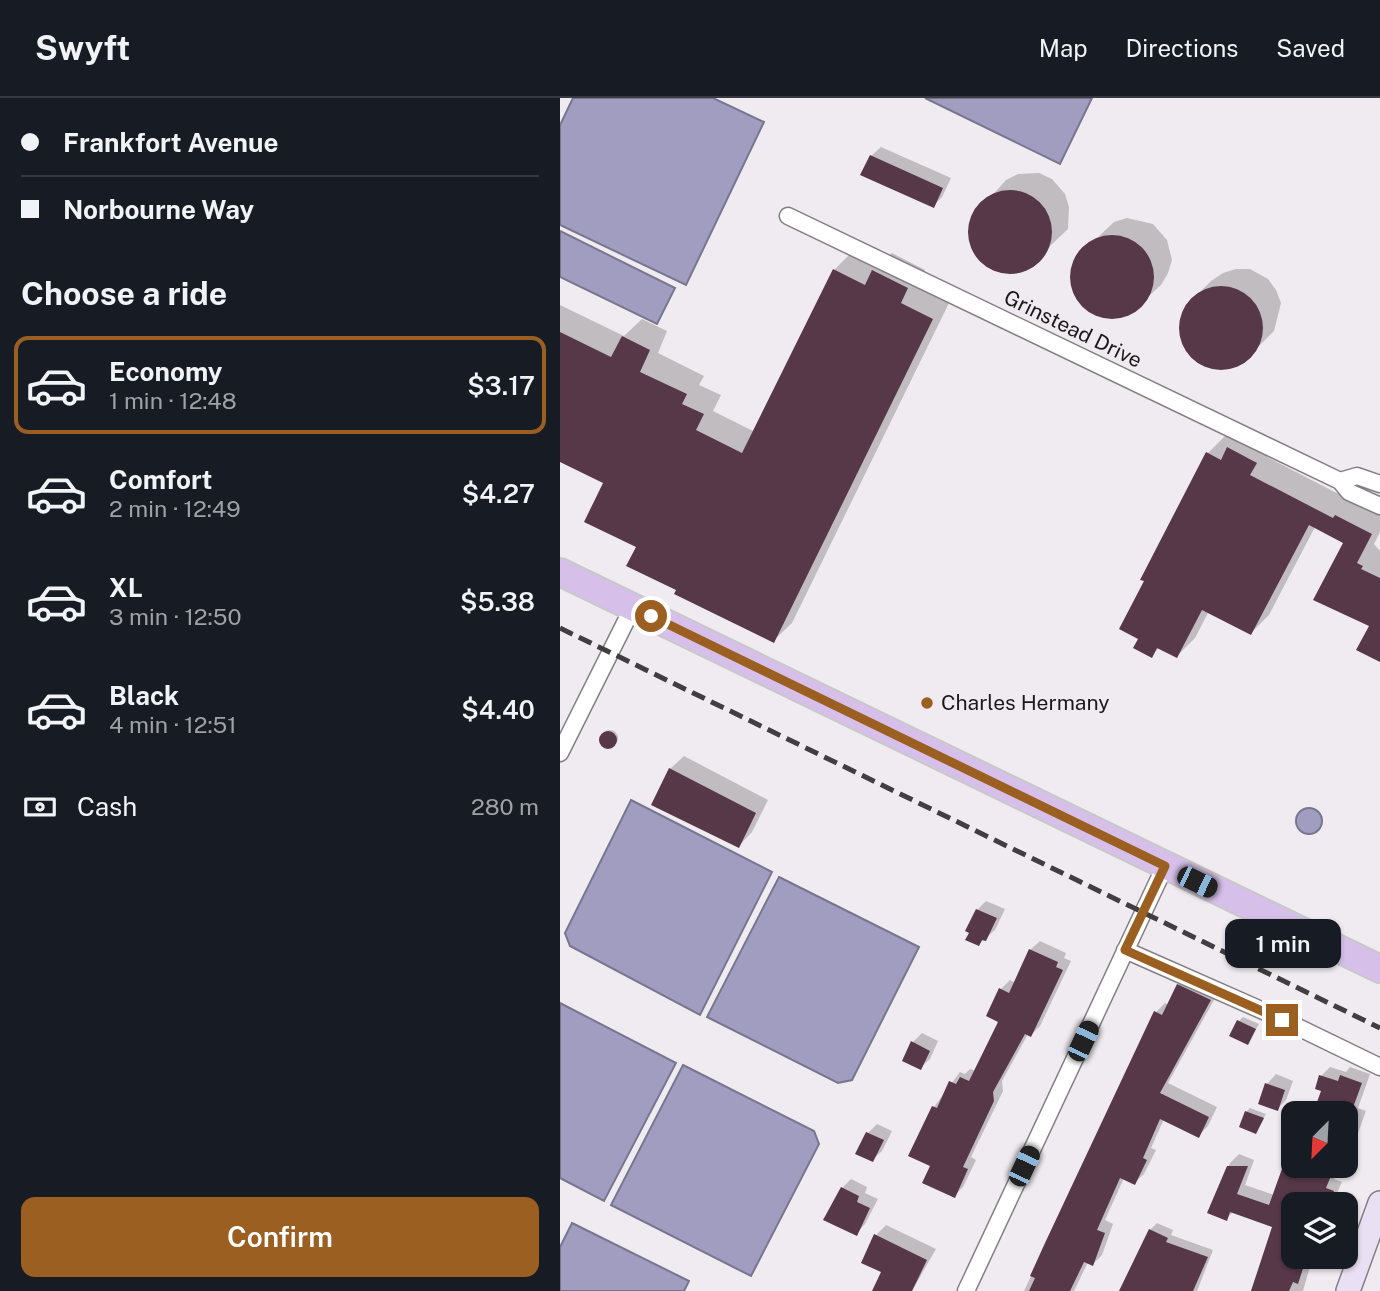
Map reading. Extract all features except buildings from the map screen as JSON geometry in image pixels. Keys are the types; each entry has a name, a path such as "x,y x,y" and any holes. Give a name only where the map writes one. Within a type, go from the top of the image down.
{"main road":[{"path":"560,572 1380,969"},
{"path":"1348,1291 1380,1203"}],"street":[{"name":"Grinstead Drive","path":"788,216 1340,481 1349,492 1380,506"},
{"name":"Grinstead Drive","path":"1340,481 1357,476 1380,484"},
{"path":"560,753 633,607"},
{"path":"966,1291 1165,866"},
{"path":"1125,950 1277,1017 1380,1067"}],"shaded area":[{"path":"573,98 713,98 764,122 686,285 560,225 560,125"},
{"path":"925,98 1092,98 1060,164"},
{"path":"560,231 675,288 657,324 560,277"},
{"path":"631,800 772,872 700,1015 570,946 565,933"},
{"path":"1309,808 1318,812 1322,821 1318,830 1309,834 1300,830 1296,821 1300,812"},
{"path":"779,877 919,947 852,1080 838,1083 707,1017"},
{"path":"560,1003 676,1063 604,1201 560,1178"},
{"path":"683,1065 814,1131 819,1144 751,1276 611,1205"},
{"path":"572,1223 689,1281 684,1291 560,1291 560,1247"}],"railway":[{"path":"560,628 1380,1028"}],"place":[{"name":"Charles Hermany","path":"927,703"}],"route":[{"path":"651,616 1165,866 1125,950 1282,1020"}]}
